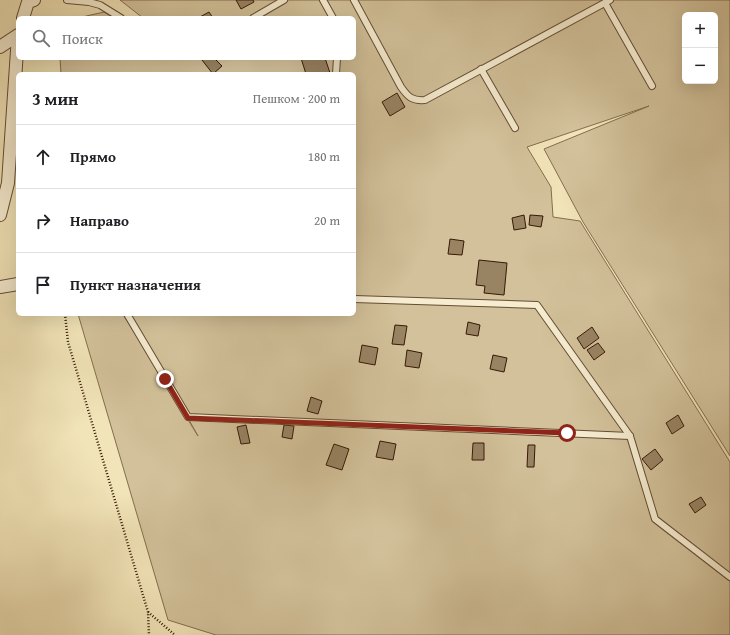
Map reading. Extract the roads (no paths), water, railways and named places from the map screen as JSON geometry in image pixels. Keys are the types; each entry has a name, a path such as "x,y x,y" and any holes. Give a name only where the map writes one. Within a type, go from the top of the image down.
{"street":[{"path":"25,16 30,1"},
{"path":"0,47 16,37"},
{"path":"0,215 8,183 16,60"},
{"path":"0,287 16,284"}],"lane":[{"path":"68,0 89,2 100,5 118,16"},
{"path":"256,16 284,0"},
{"path":"323,0 332,16"},
{"path":"354,0 401,87 408,98 417,101 425,100 607,1 652,86"},
{"path":"336,72 337,60"},
{"path":"481,70 515,128"},
{"path":"356,299 537,305 630,436 655,519 730,577"},
{"path":"128,316 188,418 630,436"}]}
